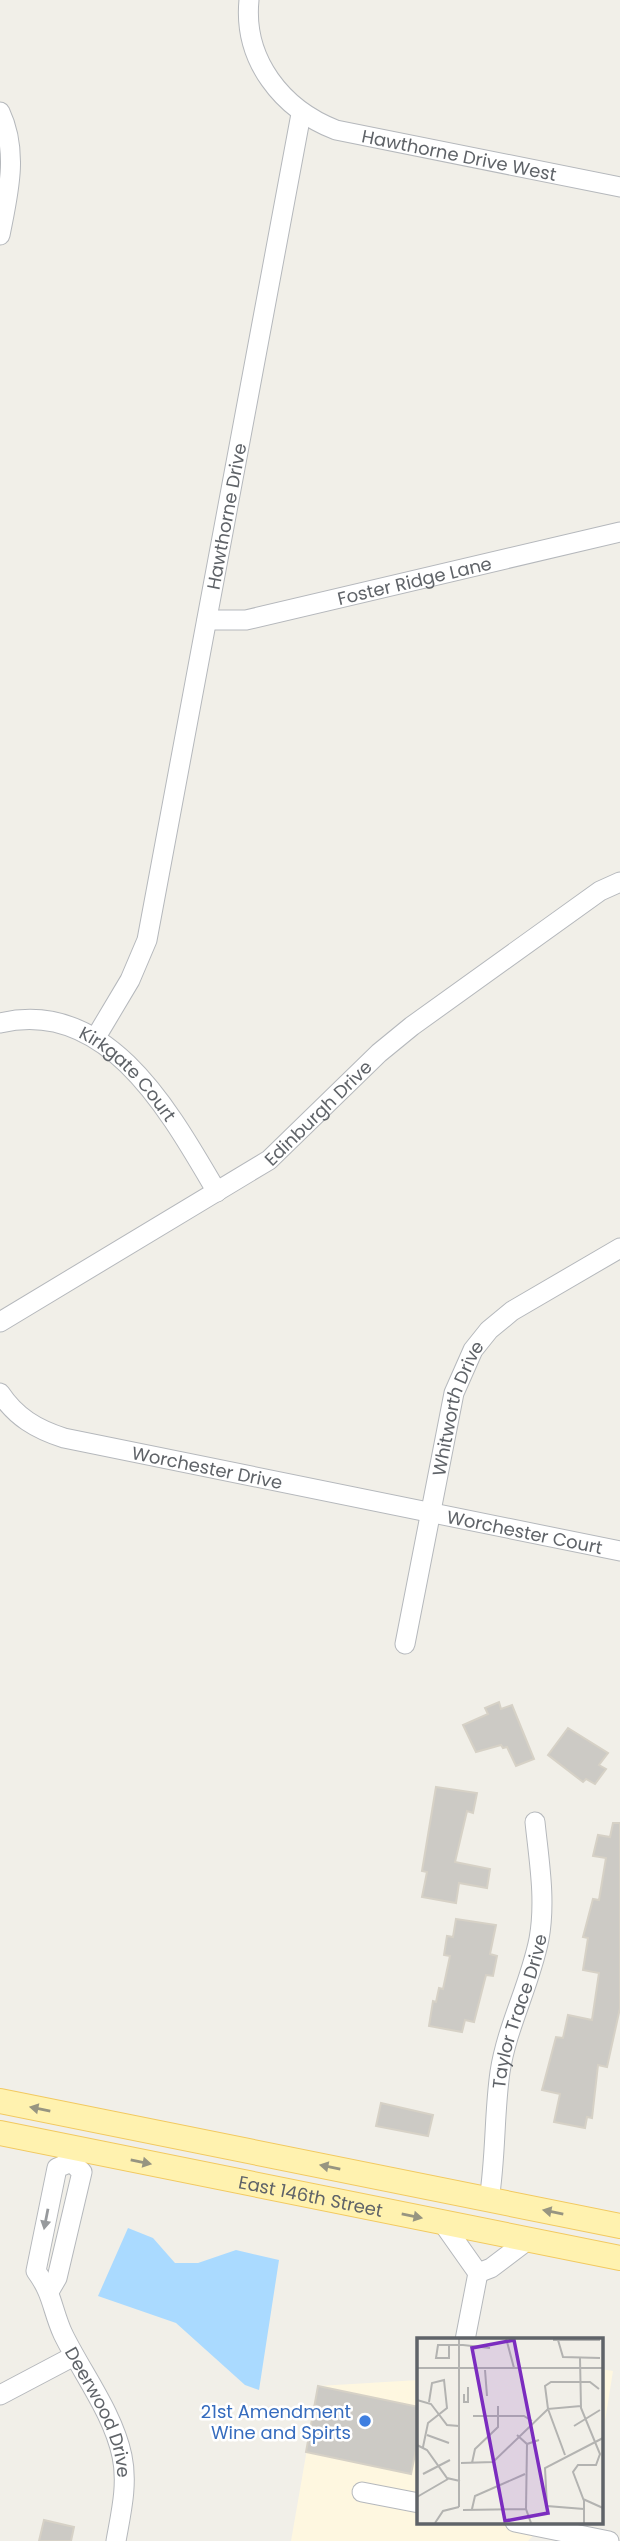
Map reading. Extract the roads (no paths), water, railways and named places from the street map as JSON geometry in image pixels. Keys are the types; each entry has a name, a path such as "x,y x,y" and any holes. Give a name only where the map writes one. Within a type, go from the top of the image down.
{"main road":[{"name":"East 146th Street","path":"0,2101 620,2226"},
{"name":"East 146th Street","path":"0,2133 73,2155 442,2222 620,2258"}],"street":[{"path":"249,0 251,40 259,62 268,79 301,114"},
{"path":"0,112 7,132 11,161 0,235"},
{"name":"Hawthorne Drive West","path":"301,114 336,130 620,187"},
{"name":"Hawthorne Drive","path":"96,1037 130,980 147,940 301,114"},
{"name":"Foster Ridge Lane","path":"207,620 246,620 620,532"},
{"name":"Edinburgh Drive","path":"0,1322 269,1160 379,1053 412,1026 600,891 620,882"},
{"name":"Kirkgate Court","path":"0,1023 23,1020 55,1022 96,1037 148,1086 187,1140 216,1192"},
{"name":"Whitworth Drive","path":"405,1644 454,1393 473,1350 489,1330 512,1311 620,1248"},
{"name":"Worchester Drive","path":"0,1393 11,1410 26,1422 64,1438 430,1512"},
{"name":"Worchester Court","path":"430,1512 620,1551"},
{"name":"Taylor Trace Drive","path":"489,2200 496,2150 500,2073 510,2027 529,1977 539,1938 543,1898 536,1822"},
{"path":"73,2155 81,2118"},
{"name":"Deerwood Drive","path":"73,2155 82,2172 57,2277 50,2290 54,2311 114,2432 122,2456 124,2490 116,2541"},
{"path":"442,2222 478,2273 465,2338"},
{"path":"478,2273 491,2268 528,2240"},
{"path":"0,2395 74,2356"},
{"path":"362,2492 417,2503"},
{"path":"525,2524 609,2541"}],"water":[{"path":"128,2228 153,2238 175,2263 198,2263 236,2250 279,2260 259,2390 245,2385 176,2323 98,2296"}],"place":[{"name":"21st Amendment Wine and Spirts","path":"365,2421"}]}
